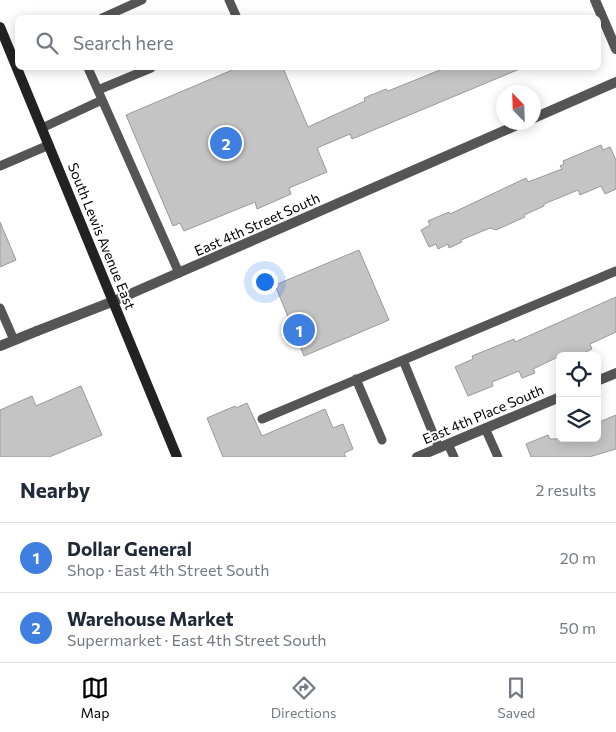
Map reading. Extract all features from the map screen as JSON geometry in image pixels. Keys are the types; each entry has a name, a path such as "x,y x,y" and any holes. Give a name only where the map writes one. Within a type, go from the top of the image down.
{"main road":[{"name":"South Lewis Avenue East","path":"0,27 15,63"},
{"name":"South Lewis Avenue East","path":"18,70 177,457"}],"street":[{"path":"595,0 616,49"},
{"path":"541,115 616,82"},
{"name":"East 4th Street South","path":"0,346 114,301 506,130"},
{"path":"601,379 616,373"},
{"name":"East 4th Place South","path":"417,457 556,399"}],"lane":[{"path":"109,15 142,0"},
{"path":"230,0 236,15"},
{"path":"89,70 179,273"},
{"path":"98,90 146,70"},
{"path":"42,128 102,100"},
{"path":"0,166 49,145"},
{"path":"262,419 616,271"},
{"path":"0,308 14,340"},
{"path":"404,360 444,446 454,457"},
{"path":"356,379 382,440"},
{"path":"485,428 498,457"}],"building":[{"path":"232,70 284,70 308,127 365,101 364,98 386,89 388,91 440,70 517,70 352,139 350,134 317,148 327,172 289,188 291,194 257,209 255,202 184,231 180,223 173,226 126,115"},
{"path":"601,145 603,150 610,147 616,160 616,189 605,194 601,186 580,195 578,190 544,204 544,206 524,215 525,217 496,230 490,228 461,240 462,242 449,248 448,244 438,249 436,244 429,247 421,230 430,225 428,221 449,212 450,214 526,178 528,182 562,169 560,166 564,164 563,161"},
{"path":"0,222 16,260 0,267"},
{"path":"359,250 389,320 304,356 275,285"},
{"path":"616,297 616,332 590,344 592,349 586,352 556,352 556,358 533,369 535,373 522,378 519,371 492,382 493,386 468,396 455,367 473,359 472,356 514,339 515,342"},
{"path":"81,386 102,435 49,457 0,457 0,410 32,396 36,406"},
{"path":"247,403 262,436 325,409 333,428 343,424 353,449 344,453 346,457 223,457 207,418"},
{"path":"616,415 616,449 589,457 531,457 526,444 548,435 550,439 556,439 556,442 601,442 601,421"}],"place":[{"name":"Warehouse Market","path":"226,143"},
{"name":"Dollar General","path":"299,330"}]}
